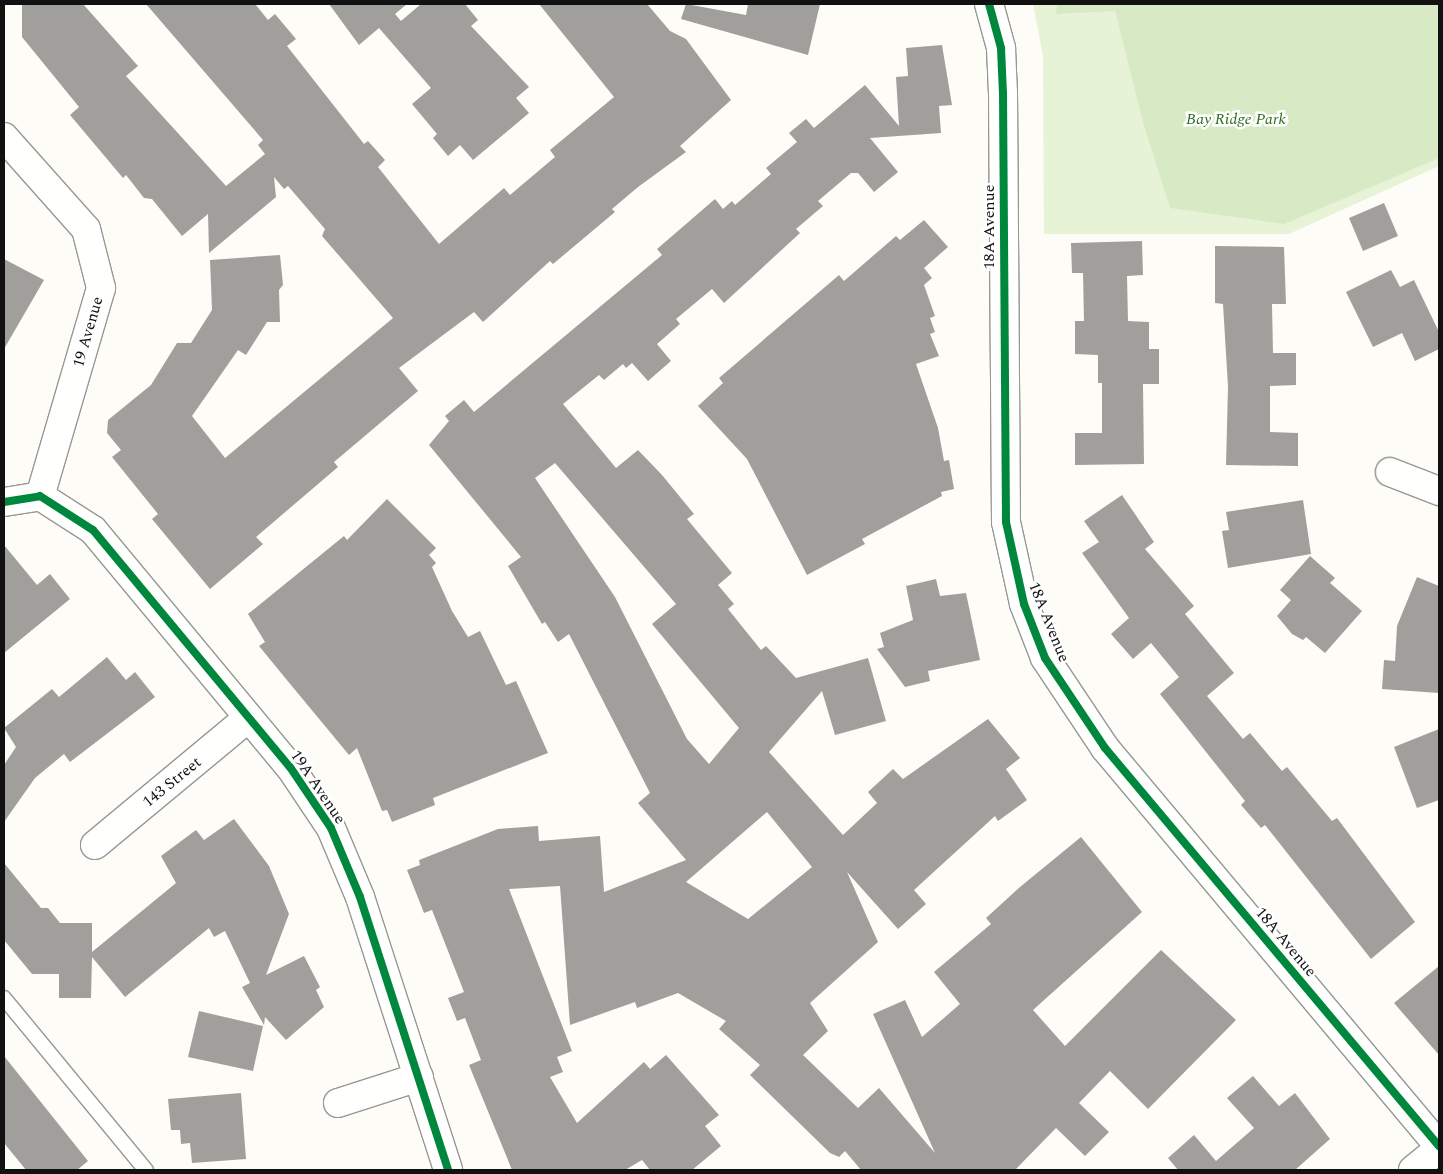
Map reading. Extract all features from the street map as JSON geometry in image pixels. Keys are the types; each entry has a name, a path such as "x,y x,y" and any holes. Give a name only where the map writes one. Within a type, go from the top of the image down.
{"street":[{"name":"18A Avenue","path":"989,4 1001,48 1003,93 1006,522 1012,561 1041,649 1073,706 1104,748 1439,1148"},
{"name":"19 Avenue","path":"4,137 86,229 101,288 40,496"},
{"path":"1390,472 1439,491"},
{"path":"4,502 40,496"},
{"name":"19A Avenue","path":"40,496 93,530 290,767 331,828 360,897 448,1170"},
{"name":"143 Street","path":"95,845 248,718"},
{"path":"338,1103 419,1077"},
{"path":"1413,1170 1439,1148"}],"lane":[{"path":"4,998 146,1170"}],"green space":[{"name":"Bay Ridge Park","path":"1033,4 1439,4 1439,166 1289,234 1044,234 1043,56"},
{"name":"Bay Ridge Park","path":"1057,4 1439,4 1439,158 1284,224 1170,208 1142,119 1115,11 1056,14"}],"building":[{"path":"22,4 83,4 138,66 126,76 226,186 265,154 258,145 263,140 146,4 255,4 268,20 275,14 296,39 287,46 364,144 368,141 385,160 378,167 439,244 504,188 510,195 555,157 550,150 614,97 539,4 647,4 670,31 686,39 731,100 680,146 686,152 638,187 612,209 615,212 553,264 550,261 483,322 474,312 399,368 418,391 334,462 338,467 256,537 263,544 210,589 152,519 158,514 112,457 121,450 107,433 108,420 151,385 177,343 191,343 212,310 210,260 280,255 283,285 279,290 280,322 267,322 246,355 238,350 192,416 225,458 393,318 322,236 325,229 288,186 284,189 274,177 276,197 209,253 208,214 182,236 152,199 144,198 126,175 123,178 70,115 79,107 22,37"},
{"path":"329,4 407,4 395,14 401,21 421,4 465,4 478,20 471,26 529,87 516,98 529,113 473,160 460,145 448,156 433,138 437,134 412,104 431,88 379,28 359,45"},
{"path":"686,4 746,15 748,4 820,4 808,55 681,19"},
{"path":"942,45 952,105 939,106 941,133 870,138 898,172 874,192 858,173 851,173 818,201 823,206 796,229 800,233 724,303 712,289 676,319 680,324 657,344 671,361 648,381 632,363 626,368 623,364 604,380 599,375 563,404 616,468 638,450 662,475 694,514 687,519 732,573 718,585 734,604 728,609 761,650 766,646 796,678 868,658 886,721 835,735 822,691 769,752 843,835 877,803 868,792 893,769 903,779 988,719 1020,758 1006,769 1027,800 998,821 995,816 914,890 926,904 898,929 847,872 878,942 810,1003 828,1031 803,1055 858,1108 879,1088 935,1153 873,1014 905,1000 922,1037 960,1004 934,972 991,924 986,918 1020,887 1081,837 1142,912 1033,1010 1065,1046 1161,950 1236,1020 1148,1109 1110,1071 1079,1103 1109,1132 1085,1156 1056,1128 1015,1170 861,1170 845,1151 839,1157 830,1153 750,1075 760,1065 719,1029 726,1021 678,993 637,1008 635,1002 570,1025 560,886 509,889 572,1051 557,1057 563,1072 550,1077 577,1123 644,1062 650,1069 666,1055 719,1115 705,1126 721,1146 692,1170 650,1170 642,1160 625,1170 512,1170 469,1065 481,1060 465,1018 457,1021 448,998 464,992 432,910 424,913 407,870 420,865 419,860 498,829 538,826 539,841 600,836 604,892 686,860 638,803 650,793 569,634 558,642 545,622 542,624 508,566 521,557 429,445 449,421 445,416 464,400 474,412 662,255 657,249 715,199 723,209 732,201 735,205 771,174 766,168 797,142 789,133 806,119 814,128 865,85 899,126 896,77 908,76 906,48","holes":["555,463 676,604 652,624 739,728 709,764 687,739 615,597 535,478","767,812 812,867 748,919 686,882"]},
{"path":"1384,203 1398,236 1363,251 1349,218"},
{"path":"924,220 948,247 924,268 932,278 924,285 935,316 930,318 935,332 930,334 939,356 916,364 938,428 944,461 949,460 954,489 941,492 942,496 862,539 865,544 807,575 747,459 698,406 723,383 719,378 839,275 844,281 896,236 900,240"},
{"path":"1142,241 1143,275 1127,276 1128,321 1149,322 1149,349 1159,349 1159,384 1143,384 1144,464 1075,465 1075,433 1102,433 1102,383 1098,383 1098,355 1075,354 1075,321 1084,321 1083,273 1072,273 1071,243"},
{"path":"1215,246 1284,247 1286,304 1272,304 1273,353 1296,353 1296,385 1270,386 1270,432 1298,433 1298,466 1226,465 1228,387 1223,304 1215,303"},
{"path":"4,259 44,280 4,349"},
{"path":"1391,270 1400,287 1414,280 1439,332 1439,349 1415,361 1402,333 1373,347 1346,292"},
{"path":"1122,495 1154,542 1145,549 1194,606 1185,614 1234,673 1207,696 1243,739 1250,733 1282,771 1287,767 1332,821 1337,818 1415,922 1371,959 1265,825 1261,828 1241,805 1245,801 1160,694 1179,677 1151,643 1133,659 1111,634 1129,618 1082,553 1099,542 1084,521"},
{"path":"387,499 436,548 429,555 436,563 432,567 452,611 468,637 480,631 506,685 516,681 548,753 433,798 435,805 392,822 387,810 382,811 357,748 349,755 259,646 265,642 248,614 344,536 347,540"},
{"path":"1303,500 1311,554 1228,568 1222,531 1229,530 1226,512"},
{"path":"4,545 37,585 50,574 70,599 4,653"},
{"path":"1310,556 1335,578 1330,583 1362,611 1325,653 1306,637 1303,640 1292,634 1277,616 1291,600 1280,590"},
{"path":"1417,577 1439,586 1439,693 1382,689 1384,660 1395,661 1397,626"},
{"path":"936,579 940,596 966,593 980,660 928,671 930,681 905,687 877,649 884,647 880,633 913,620 906,586"},
{"path":"107,657 126,680 135,672 155,697 70,762 64,754 35,778 4,822 4,765 16,747 4,728 52,689 59,697"},
{"path":"1439,729 1439,800 1417,808 1394,747"},
{"path":"234,819 269,866 289,914 266,975 304,956 320,987 316,990 324,1007 286,1040 265,1017 264,1025 242,987 250,983 225,931 214,937 209,928 125,997 92,957 91,998 59,998 59,974 32,974 4,940 4,863 41,908 48,908 60,923 92,923 92,952 176,883 161,856 196,830 204,840"},
{"path":"1439,966 1439,1055 1394,1003"},
{"path":"199,1011 263,1026 253,1071 188,1057"},
{"path":"4,1056 88,1161 77,1170 26,1170 4,1143"},
{"path":"1253,1076 1279,1106 1295,1093 1330,1139 1295,1170 1178,1170 1168,1158 1194,1135 1216,1161 1254,1128 1227,1098"},
{"path":"241,1093 246,1159 192,1163 190,1143 181,1144 180,1130 171,1130 168,1099"}],"cycle path":[{"path":"989,4 1001,48 1003,93 1006,522 1024,604 1045,658 1105,748 1439,1146"},
{"path":"4,502 40,496 93,530 290,767 331,828 360,897 448,1170"}]}
